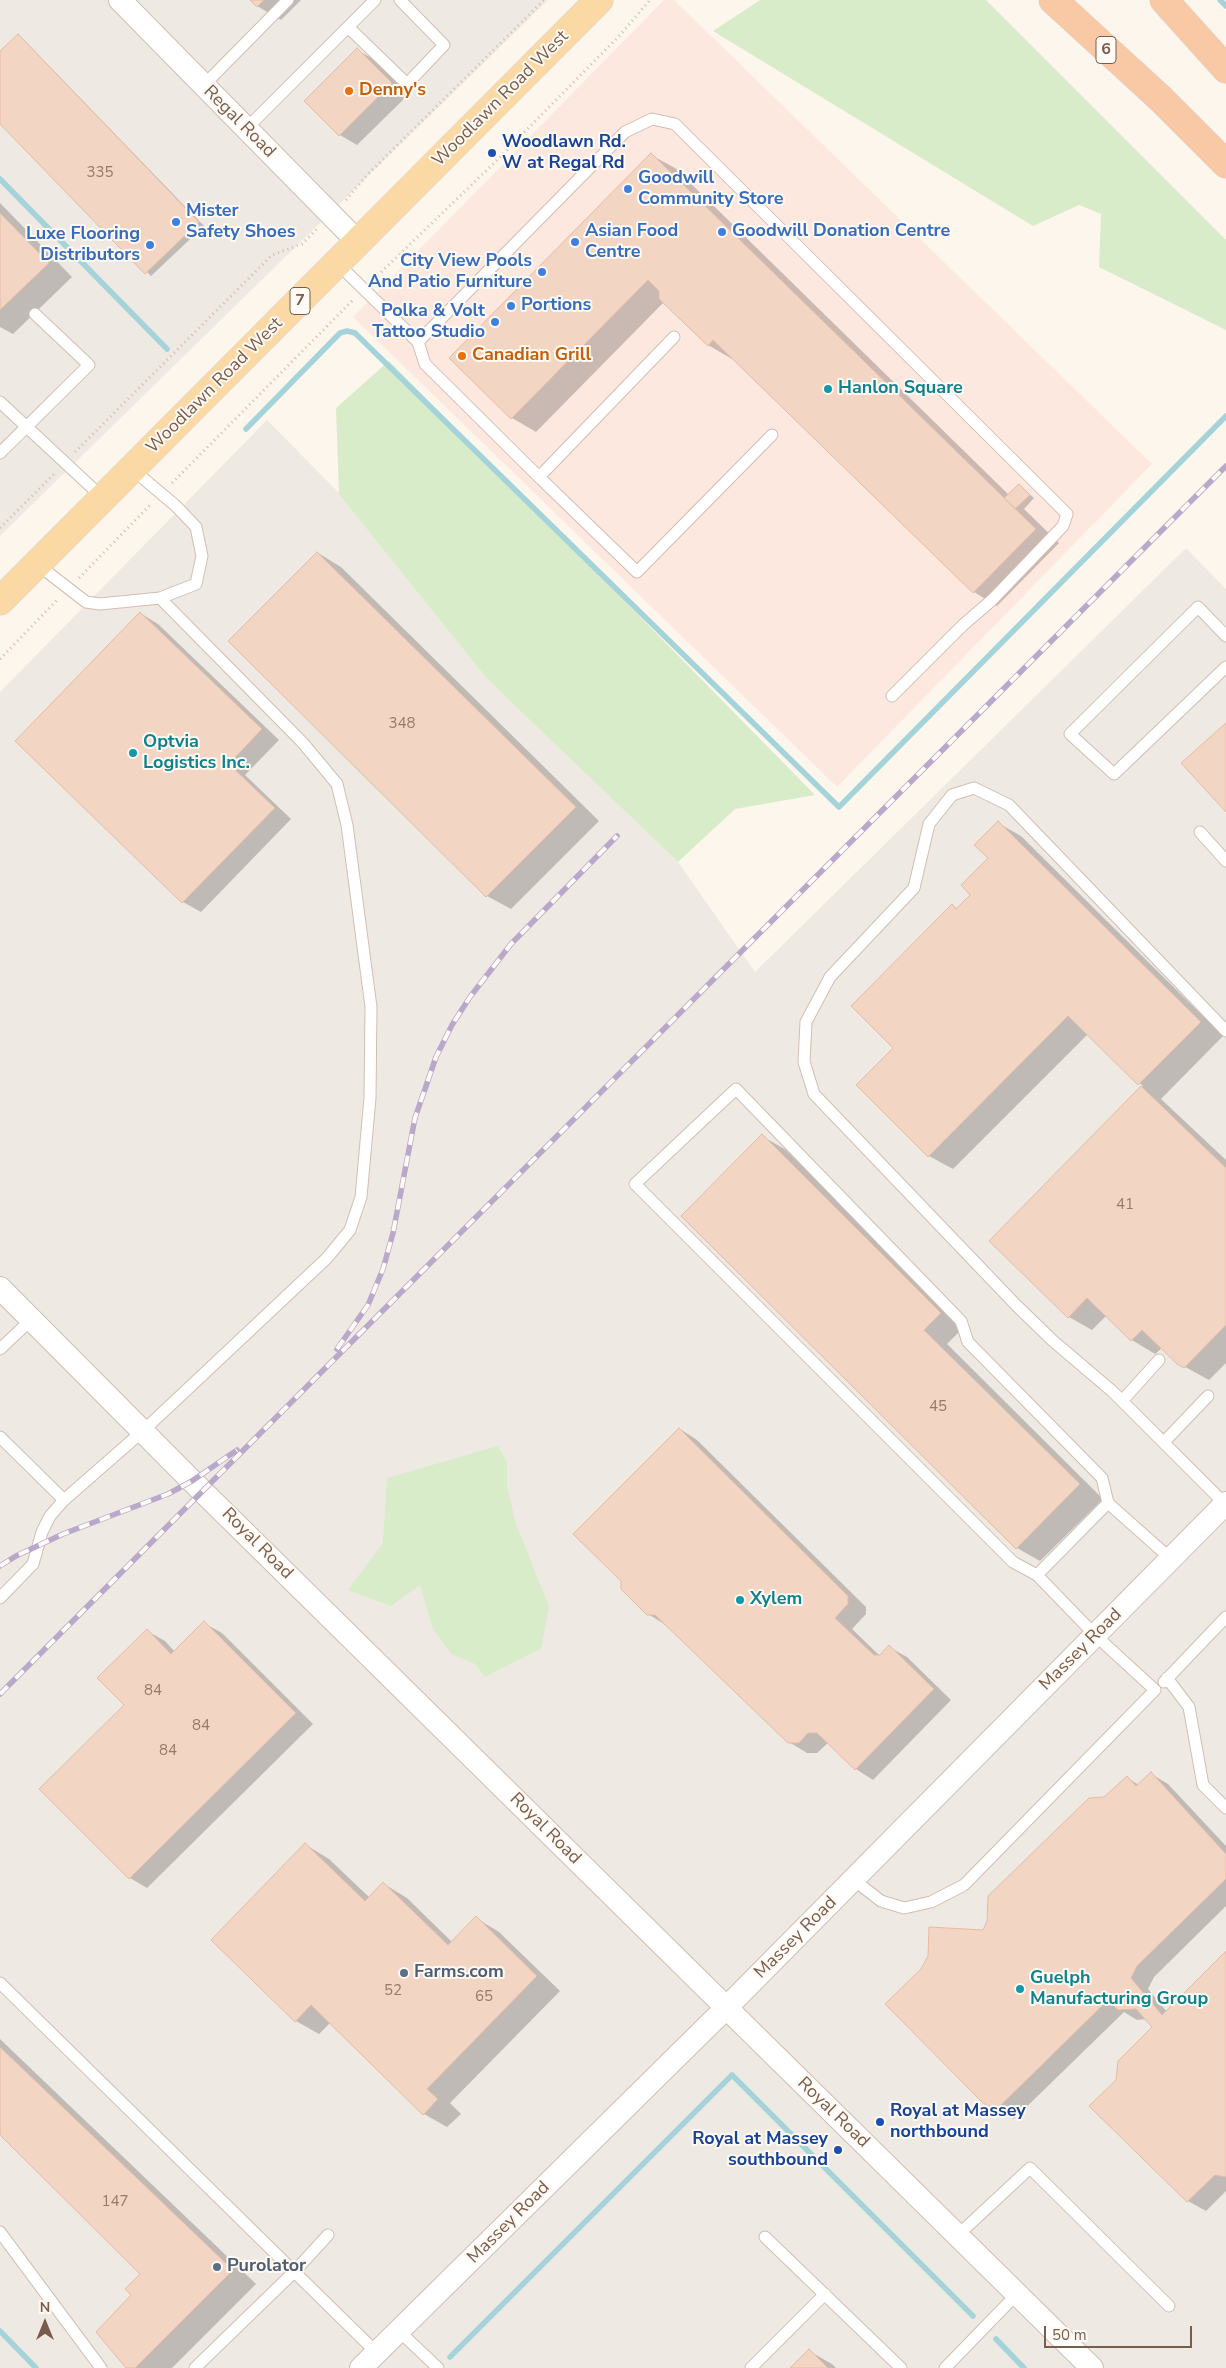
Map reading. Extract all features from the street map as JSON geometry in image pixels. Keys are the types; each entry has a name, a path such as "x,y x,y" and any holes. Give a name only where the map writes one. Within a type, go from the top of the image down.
{"highway":[{"name":"6","path":"1053,0 1161,99 1226,164"},
{"path":"1164,0 1226,68"}],"main road":[{"name":"Woodlawn Road West","path":"0,601 338,264 599,0"}],"street":[{"name":"Regal Road","path":"131,4 203,86 358,243"},
{"name":"Royal Road","path":"0,1288 726,2008 958,2235 1016,2295 1092,2368"},
{"name":"Massey Road","path":"369,2360 726,2008 1171,1559 1224,1510"}],"lane":[{"path":"203,86 288,0"},
{"path":"246,130 375,0"},
{"path":"348,26 407,84 444,45 400,0"},
{"path":"418,342 625,132 652,119 675,124 1067,514 1063,526 999,594 963,625 892,696"},
{"path":"338,264 418,342 426,364 637,572 772,435"},
{"path":"0,453 89,365 35,314"},
{"path":"539,477 674,337"},
{"path":"0,402 103,498"},
{"path":"37,564 86,602 100,604 160,598 196,584 202,556 196,527 132,469"},
{"path":"0,1598 33,1564 42,1532 50,1516 64,1500 144,1430 327,1258 350,1230 361,1197 370,1098 371,1008 347,825 337,784 303,743 160,598"},
{"path":"1226,636 1198,607 1070,734 1114,774 1226,667"},
{"path":"1224,1510 1164,1442 1122,1401 1016,1305 814,1094 804,1062 806,1022 830,977 914,888 929,824 952,795 974,788 1010,805 1226,1031"},
{"path":"1200,832 1226,861"},
{"path":"1155,1690 1095,1635 1037,1575 1013,1562 635,1184 736,1089 961,1321 968,1342 1102,1478 1108,1503 1171,1559"},
{"path":"0,1349 32,1319"},
{"path":"1122,1401 1159,1360"},
{"path":"1164,1442 1208,1396"},
{"path":"0,1437 64,1500"},
{"path":"1037,1575 1108,1503"},
{"path":"854,1880 881,1901 904,1908 931,1902 964,1885 1226,1616"},
{"path":"1167,1678 1189,1707 1202,1786 1226,1808"},
{"path":"0,1983 294,2272 369,2360"},
{"path":"958,2235 1030,2168 1169,2306"},
{"path":"0,2232 101,2368"},
{"path":"195,2368 294,2272 328,2234"},
{"path":"765,2236 901,2368"},
{"path":"751,2368 825,2294"},
{"path":"945,2368 1016,2295"},
{"path":"399,2331 438,2368"}],"path":[{"path":"361,185 366,176 544,0"},
{"path":"0,658 363,289 498,158 621,34 650,0"},
{"path":"0,528 272,255 302,244"}],"shaded area":[{"path":"0,0 548,0 0,536"},
{"path":"664,0 674,0 1152,464 837,787 353,317"},
{"path":"267,420 340,494 488,680 678,862 755,972 1186,548 1226,589 1226,2368 0,2368 0,692"}],"green space":[{"path":"760,0 986,0 1226,240 1226,330 1099,267 1101,214 1079,205 1033,226 713,31"},
{"path":"389,361 815,795 735,809 678,862 488,680 339,494 336,408"},
{"path":"498,1446 507,1462 507,1484 515,1521 549,1607 541,1649 485,1677 475,1664 451,1654 433,1629 420,1585 391,1606 348,1590 383,1543 387,1478"}],"building":[{"path":"250,0 264,0 257,7"},
{"path":"18,34 199,222 145,274 0,124 0,51"},
{"path":"357,48 392,83 339,136 304,101"},
{"name":"Hanlon Square","path":"651,153 1036,529 973,593 713,340 708,346 659,299 659,291 648,280 511,419 449,358"},
{"path":"0,213 49,263 0,310"},
{"path":"1019,484 1030,495 1015,509 1004,498"},
{"path":"317,552 576,807 486,897 228,641"},
{"name":"Optvia Logistics Inc.","path":"140,612 262,729 229,764 275,808 182,903 15,741"},
{"path":"1226,723 1226,812 1181,763"},
{"path":"998,821 1201,1022 1138,1085 1068,1016 928,1157 856,1085 893,1048 851,1006 952,904 956,909 970,895 961,885 988,858 974,845"},
{"path":"1141,1086 1226,1168 1226,1325 1184,1368 1177,1364 1142,1330 1131,1341 1087,1298 1068,1318 989,1241"},
{"path":"762,1134 941,1313 924,1330 1080,1484 1016,1549 681,1216"},
{"name":"Xylem","path":"679,1428 848,1596 848,1604 835,1618 874,1655 880,1655 889,1645 934,1689 855,1770 817,1733 808,1733 799,1743 788,1743 655,1615 647,1615 621,1589 621,1581 573,1534"},
{"path":"204,1621 296,1713 129,1879 39,1789 124,1705 97,1678 147,1629 171,1654"},
{"name":"Guelph Manufacturing Group","path":"1151,1772 1226,1854 1226,1879 1137,1966 1131,1978 1162,2015 1226,1951 1226,2177 1215,2175 1187,2202 1089,2106 1116,2080 1118,2061 1152,2027 1136,2009 1118,2010 1108,2000 996,2110 983,2103 885,2004 921,1969 928,1956 929,1927 983,1930 987,1921 988,1896 1089,1798 1104,1797 1127,1776 1136,1786"},
{"path":"305,1843 365,1901 383,1882 448,1945 476,1916 537,1976 427,2089 438,2099 423,2115 311,2005 295,2022 211,1940"},
{"name":"Purolator","path":"0,2047 233,2270 135,2368 126,2368 96,2332 131,2295 125,2289 140,2274 0,2135"},
{"path":"809,2349 828,2368 790,2368"}],"waterway":[{"path":"1220,0 1226,6"},
{"path":"0,179 167,349"},
{"path":"246,429 340,333 347,331 355,333 839,807 1226,416"},
{"path":"450,2357 732,2075 973,2316"},
{"path":"0,2331 36,2368"},
{"path":"996,2339 1024,2368"}],"railway":[{"path":"0,1694 1226,466"},
{"path":"337,1349 368,1305 383,1269 393,1233 415,1118 436,1057 452,1025 470,997 511,944 617,836"},
{"path":"0,1566 16,1556 63,1534 168,1494 192,1481 237,1450"}],"place":[{"name":"Denny's","path":"349,91"},
{"name":"Woodlawn Rd. W at Regal Rd","path":"492,153"},
{"name":"Goodwill Community Store","path":"628,189"},
{"name":"Mister Safety Shoes","path":"176,222"},
{"name":"Goodwill Donation Centre","path":"722,232"},
{"name":"Asian Food Centre","path":"575,242"},
{"name":"Luxe Flooring Distributors","path":"150,245"},
{"name":"City View Pools And Patio Furniture","path":"542,272"},
{"name":"Portions","path":"511,306"},
{"name":"Polka & Volt Tattoo Studio","path":"495,322"},
{"name":"Canadian Grill","path":"462,356"},
{"name":"Hanlon Square","path":"828,389"},
{"name":"Optvia Logistics Inc.","path":"133,753"},
{"name":"Xylem","path":"740,1600"},
{"name":"Farms.com","path":"404,1973"},
{"name":"Guelph Manufacturing Group","path":"1020,1989"},
{"name":"Royal at Massey northbound","path":"880,2122"},
{"name":"Royal at Massey southbound","path":"838,2150"},
{"name":"Purolator","path":"217,2267"}]}
